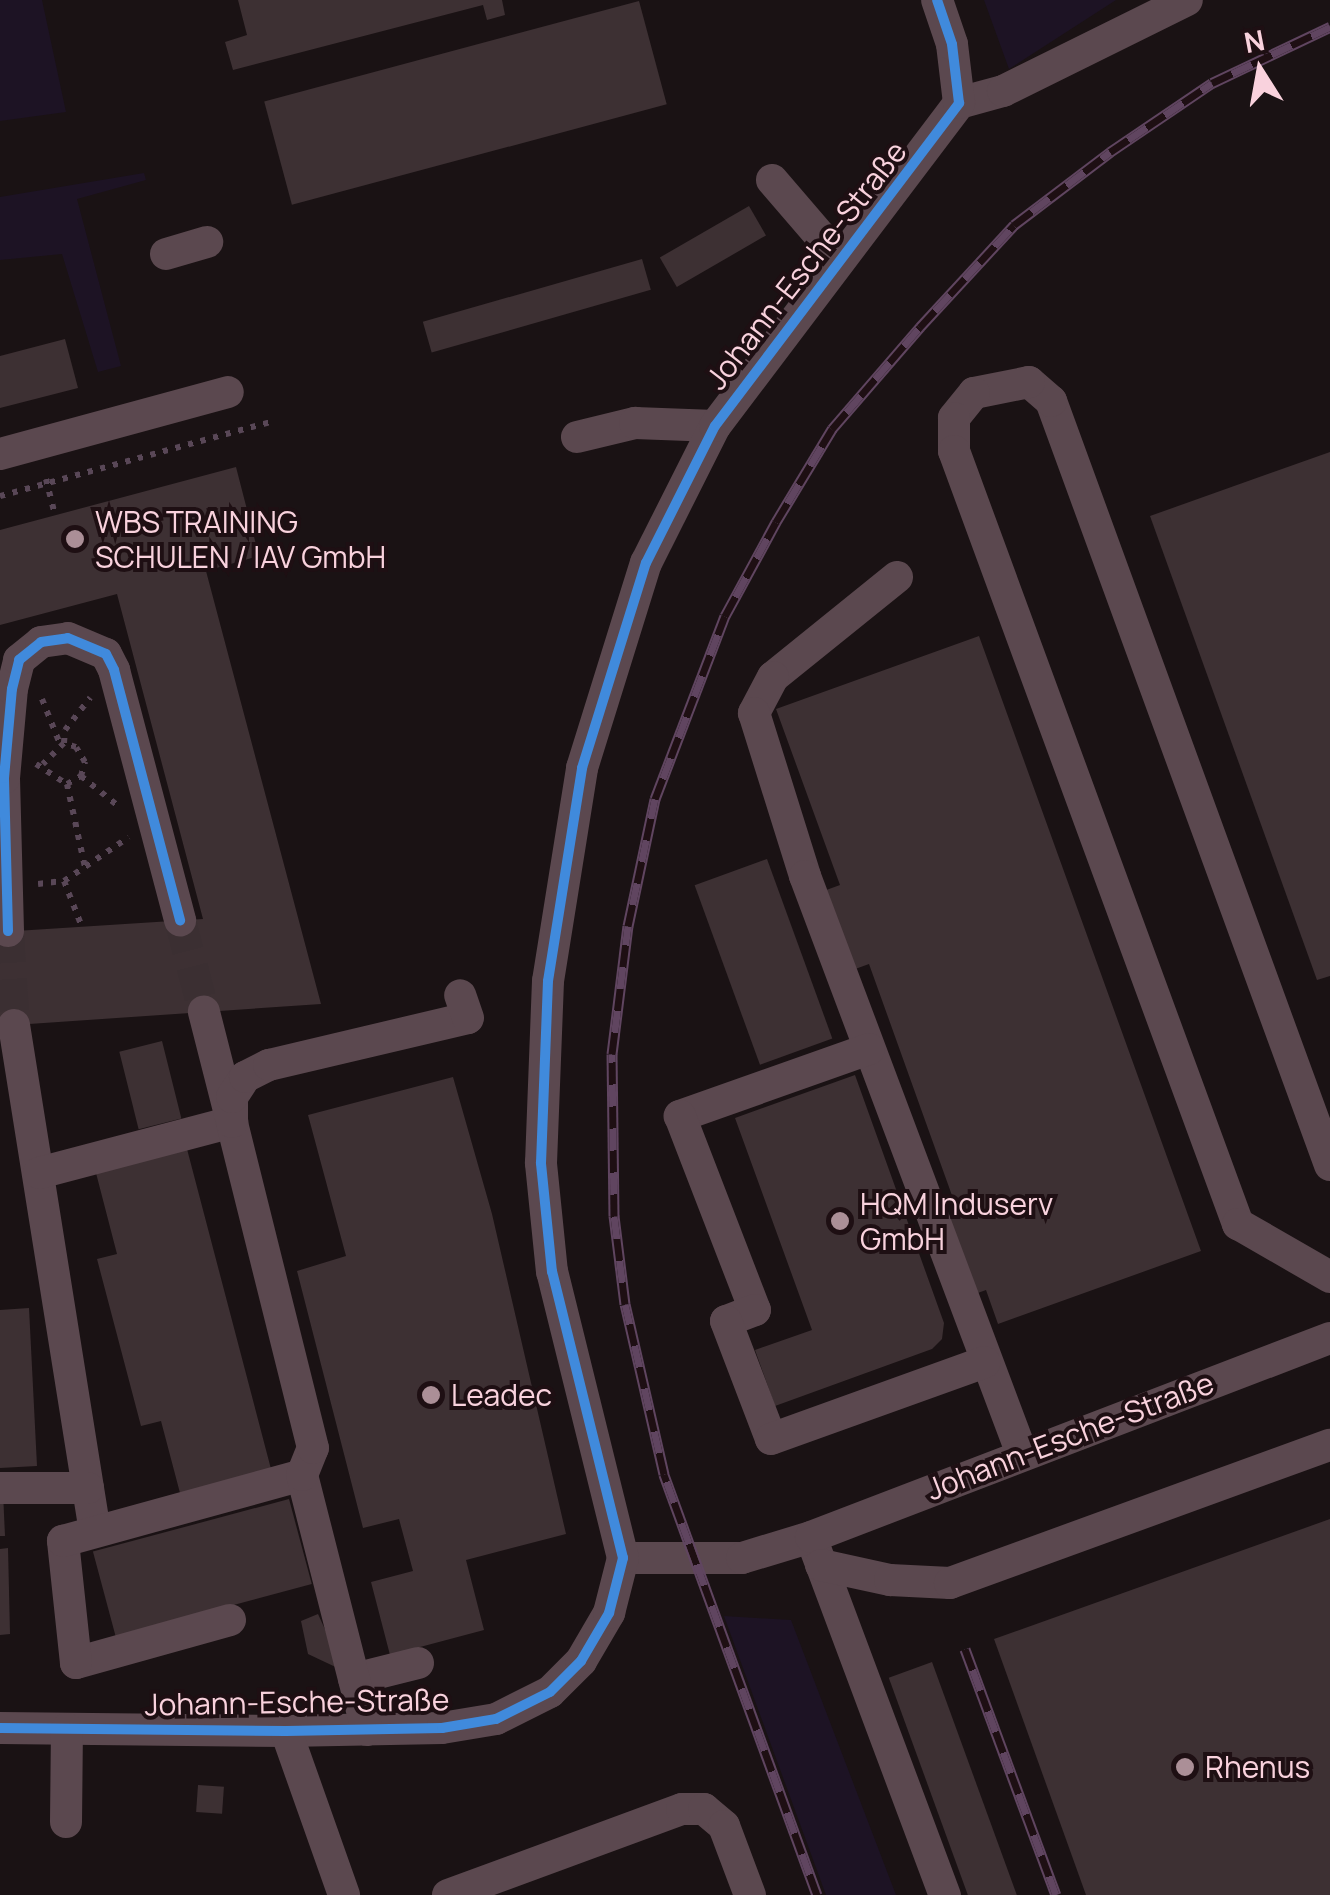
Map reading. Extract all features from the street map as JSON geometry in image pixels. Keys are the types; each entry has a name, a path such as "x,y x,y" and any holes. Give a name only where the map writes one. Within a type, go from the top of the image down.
{"street":[{"path":"938,0 952,44 959,103 1004,91 1187,0"},
{"name":"Johann-Esche-Straße","path":"0,1728 367,1730 496,1719 550,1692 581,1662 609,1613 622,1558 564,1330 546,1224 548,981 582,768 609,664 646,564 715,426 959,103"},
{"path":"772,180 839,258"},
{"path":"166,254 207,242"},
{"path":"1330,1165 1051,402 1029,382 974,393 954,418 954,451 1238,1224 1330,1277"},
{"path":"0,454 228,392"},
{"path":"577,437 635,423 715,426"},
{"path":"897,576 772,678 754,713 868,1049 1022,1454"},
{"path":"8,932 4,778 19,660 41,642 84,640 106,654 180,920"},
{"path":"232,1122 232,1097 246,1077 269,1065 468,1018 460,995"},
{"path":"204,1012 313,1448 302,1475 367,1730"},
{"path":"14,1025 95,1532"},
{"path":"868,1049 680,1116 755,1310 726,1321 770,1439 984,1362"},
{"path":"39,1172 232,1122"},
{"name":"Johann-Esche-Straße","path":"622,1558 742,1558 816,1551 1022,1454 1330,1338"},
{"path":"816,1551 890,1580 950,1583 1330,1445"},
{"path":"230,1620 76,1663 63,1541 302,1475"},
{"path":"0,1488 88,1488"},
{"path":"816,1551 945,1895"},
{"path":"354,1679 418,1663"},
{"path":"66,1729 66,1822"},
{"path":"286,1731 344,1895"},
{"path":"448,1895 682,1809 704,1809 724,1826 750,1895"}],"path":[{"path":"0,496 275,421"},
{"path":"38,444 55,516"},
{"path":"43,764 64,744 65,730 87,700 116,682"},
{"path":"64,744 76,747 84,762 81,776 68,784 86,867"},
{"path":"8,891 64,882 128,838 155,831"},
{"path":"64,882 82,927"}],"shaded area":[{"path":"0,0 42,0 66,112 0,121"},
{"path":"984,0 1116,0 1009,69"},
{"path":"144,173 146,180 77,199 121,366 98,372 62,254 0,260 0,197"},
{"path":"724,1616 791,1620 896,1895 826,1895"}],"building":[{"path":"238,0 502,0 505,15 487,20 483,5 233,70 225,42 247,35"},
{"path":"639,1 667,104 292,205 264,101"},
{"path":"749,206 766,235 677,287 660,258"},
{"path":"642,259 651,290 432,353 423,322"},
{"path":"65,339 78,388 0,408 0,356"},
{"path":"1330,452 1330,976 1317,980 1150,516"},
{"path":"236,467 259,556 206,571 321,1004 0,1026 0,932 203,919 117,594 0,625 0,530"},
{"path":"979,636 1201,1251 998,1324 986,1290 964,1298 937,1224 959,1215 869,964 847,972 818,893 840,885 776,709"},
{"path":"767,859 832,1038 760,1065 695,885"},
{"path":"162,1041 181,1119 139,1129 119,1052"},
{"name":"HQM Induserv GmbH","path":"855,1075 944,1323 942,1339 932,1349 775,1406 755,1350 812,1330 735,1118"},
{"name":"Leadec","path":"453,1077 492,1214 566,1534 466,1560 484,1630 390,1655 371,1582 413,1571 399,1519 363,1528 297,1271 346,1256 308,1115"},
{"path":"187,1149 271,1469 180,1493 161,1421 141,1426 97,1259 117,1254 96,1173"},
{"path":"29,1308 37,1466 0,1468 0,1310"},
{"path":"3,1492 5,1536 0,1536"},
{"path":"289,1499 312,1584 116,1637 93,1552"},
{"name":"Rhenus","path":"1330,1519 1330,1895 1086,1895 994,1639"},
{"path":"8,1548 10,1634 0,1635 0,1549"},
{"path":"318,1614 344,1671 308,1654 301,1621"},
{"path":"932,1662 1017,1895 968,1895 889,1678"},
{"path":"198,1785 224,1787 222,1814 196,1812"}],"tunnel":[{"path":"180,920 204,1012"},
{"path":"8,931 14,1025"}],"railway":[{"path":"817,1895 664,1474 625,1304 614,1216 612,1054 628,926 655,799 725,616 776,522 832,429 920,327 1014,225 1110,152 1212,83 1330,27"},
{"path":"965,1649 1056,1895"}],"cycle path":[{"path":"0,1728 286,1731 442,1728 496,1719 550,1692 581,1661 609,1613 623,1558 552,1272 541,1163 548,981 582,768 646,563 715,426 959,103 952,44 937,0"},
{"path":"8,931 4,778 12,689 19,660 41,642 68,638 106,654 114,670 180,920"}],"place":[{"name":"WBS TRAINING SCHULEN / IAV GmbH","path":"75,539"},
{"name":"HQM Induserv GmbH","path":"840,1221"},
{"name":"Leadec","path":"431,1395"},
{"name":"Rhenus","path":"1185,1767"}]}
